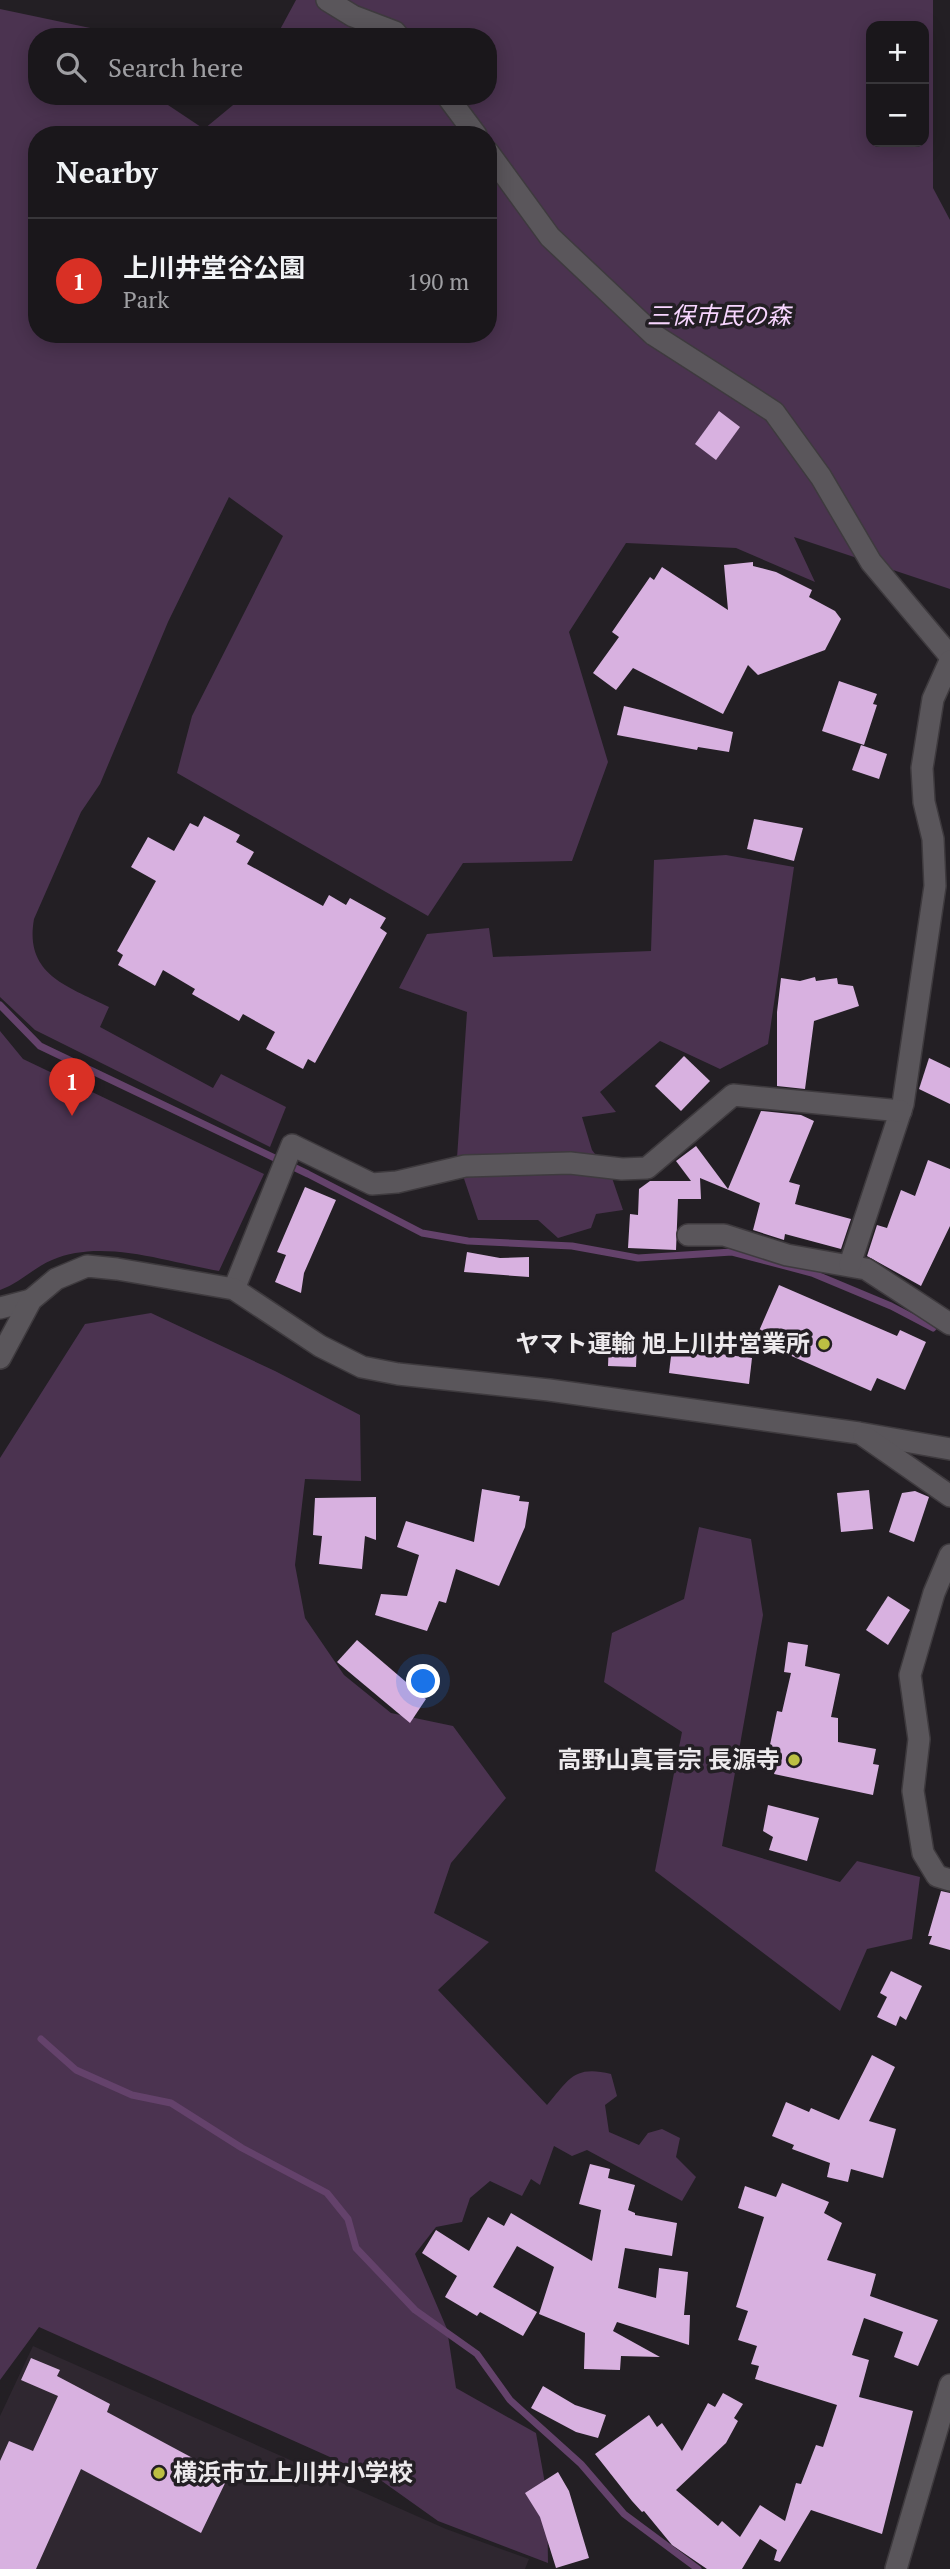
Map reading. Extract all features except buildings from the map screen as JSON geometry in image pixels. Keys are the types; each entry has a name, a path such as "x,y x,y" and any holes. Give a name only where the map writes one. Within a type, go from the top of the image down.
{"street":[{"path":"327,0 353,16 384,28"},
{"path":"454,105 469,126"},
{"path":"497,164 550,237 654,335 774,411 821,477 871,562 950,659 933,699 922,768 924,802 933,839 935,886 901,1111 850,1264"},
{"path":"234,1289 292,1146 372,1184 397,1182 465,1166 570,1163 622,1169 647,1168 733,1095 901,1111"},
{"path":"688,1235 724,1235 787,1255 850,1264 866,1269 950,1324"},
{"path":"0,1358 31,1300 56,1279 87,1266 234,1289 320,1346 362,1367 398,1374 549,1390 859,1433 950,1449"},
{"path":"0,1308 31,1300"},
{"path":"859,1433 950,1496"},
{"path":"950,1555 934,1593 910,1675 919,1740 914,1791 923,1853 937,1877 950,1880"},
{"path":"896,2569 950,2385"}],"shaded area":[{"name":"横浜市立上川井小学校","path":"33,2346 446,2529 529,2559 525,2569 0,2569 0,2416"}],"green space":[{"name":"三保市民の森","path":"296,0 933,0 933,188 950,220 950,589 794,537 815,582 736,548 626,543 569,632 608,762 572,861 463,863 428,916 177,773 192,716 283,536 229,497 168,622 100,784 81,812 34,919 33,938 36,953 52,976 109,1007 100,1027 213,1088 221,1074 286,1107 270,1147 35,1030 0,997 0,9 90,28 28,28 28,105 168,105 200,126 28,126 28,343 497,343 497,126 208,126 233,105 497,105 497,28 281,28"},
{"path":"726,855 794,867 768,1044 720,1069 660,1041 600,1092 616,1112 582,1117 592,1150 611,1175 623,1210 596,1214 591,1228 558,1238 538,1220 478,1220 457,1158 467,1012 399,988 427,934 489,928 493,957 651,951 654,860"},
{"path":"0,1031 23,1059 264,1174 219,1271 135,1254 92,1251 52,1260 0,1290"},
{"path":"151,1313 275,1371 360,1415 361,1481 305,1479 295,1565 305,1618 344,1675 391,1713 453,1726 506,1798 451,1863 434,1913 489,1942 438,1990 547,2105 567,2082 580,2073 611,2074 617,2096 605,2105 609,2132 639,2145 648,2133 662,2129 680,2138 676,2157 696,2177 682,2201 587,2150 572,2156 554,2146 540,2185 531,2179 522,2196 490,2181 470,2198 462,2222 436,2227 415,2254 447,2329 456,2388 536,2433 547,2495 548,2563 438,2521 379,2479 39,2327 0,2380 0,1458 85,1324"},
{"path":"699,1527 751,1539 763,1615 722,1846 840,1882 857,1861 920,1877 912,1939 867,1949 840,2011 655,1871 682,1732 604,1682 612,1633 684,1599"}],"waterway":[{"path":"0,1005 40,1046 308,1174 422,1233 468,1241 572,1246 638,1258 732,1252 812,1273 891,1306 933,1328"},
{"path":"41,2039 76,2070 132,2095 171,2103 242,2148 327,2193 348,2219 356,2248 415,2310 477,2354 510,2400 581,2464 624,2514 698,2569"}],"place":[{"name":"上川井堂谷公園","path":"72,1116"},
{"name":"ヤマト運輸 旭上川井営業所","path":"824,1344"},
{"name":"高野山真言宗 長源寺","path":"794,1760"},
{"name":"横浜市立上川井小学校","path":"159,2473"}]}
